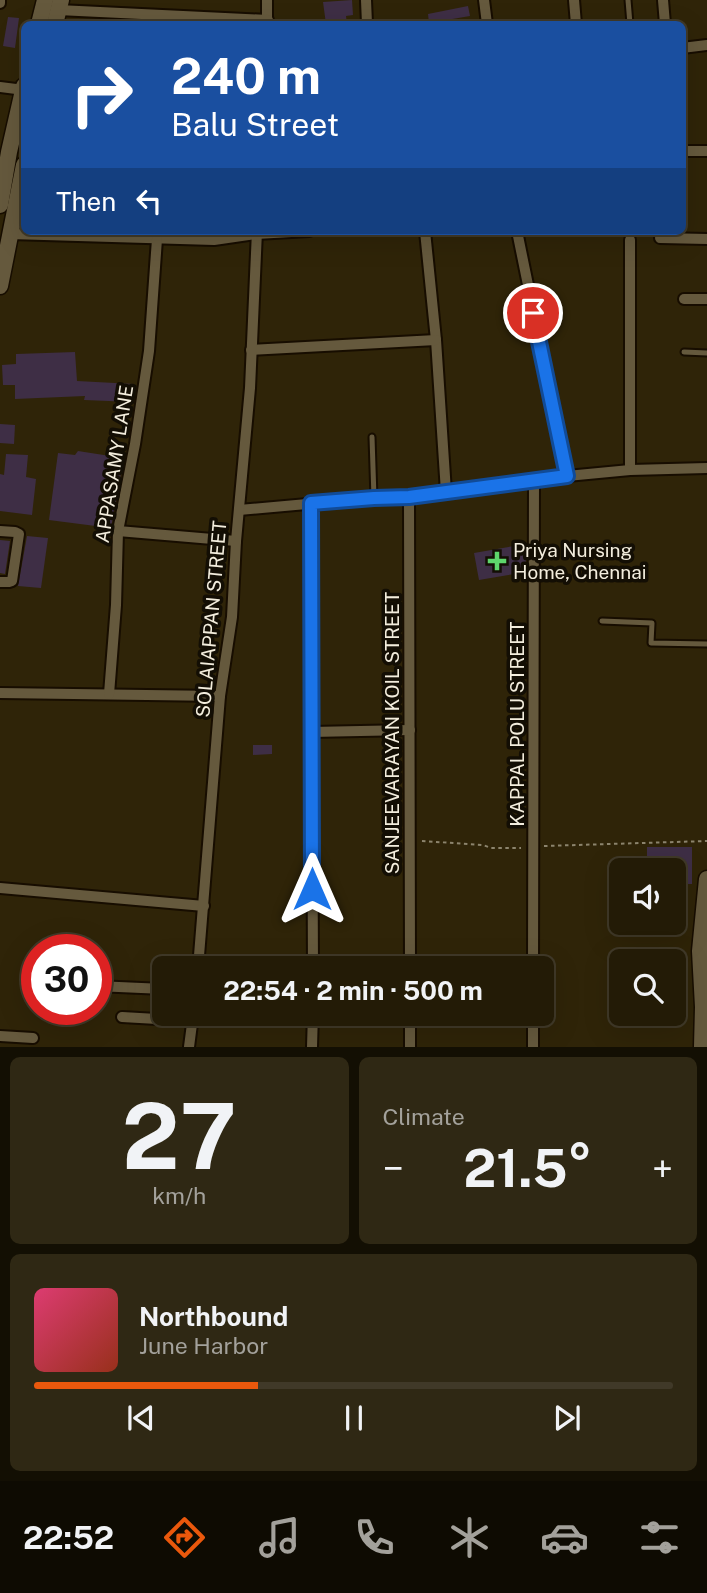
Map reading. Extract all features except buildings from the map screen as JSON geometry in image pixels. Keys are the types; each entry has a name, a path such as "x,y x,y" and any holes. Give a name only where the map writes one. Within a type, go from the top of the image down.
{"main road":[{"path":"42,21 55,9"},
{"path":"0,205 21,102"},
{"path":"0,286 21,188"},
{"path":"702,1047 707,879"}],"street":[{"path":"267,0 267,21"},
{"path":"366,0 367,21"},
{"path":"484,0 487,21"},
{"path":"574,0 576,21"},
{"path":"663,0 666,21"},
{"path":"55,9 251,21"},
{"path":"686,48 707,45"},
{"path":"0,87 21,89"},
{"path":"686,151 707,150"},
{"path":"10,234 21,234"},
{"path":"39,235 157,239 214,236"},
{"name":"SOLAIAPPAN STREET","path":"199,956 220,696 232,617 250,388 256,235"},
{"path":"425,235 436,340 446,492"},
{"path":"518,235 567,476"},
{"path":"660,238 707,239"},
{"name":"APPASAMY LANE","path":"109,694 118,531 149,351 157,239"},
{"path":"630,240 630,470"},
{"path":"684,299 707,299"},
{"path":"251,350 436,340"},
{"path":"239,510 409,497 630,470 707,468"},
{"name":"KAPPAL POLU STREET","path":"534,481 534,956"},
{"name":"SANJEEVARAYAN KOIL STREET","path":"409,497 410,956"},
{"path":"311,503 313,956"},
{"path":"0,531 19,534 12,581 0,582"},
{"path":"118,531 236,541"},
{"path":"0,693 220,696"},
{"path":"311,732 410,730"},
{"path":"0,888 204,906"},
{"path":"112,987 152,988"},
{"path":"122,1017 152,1017"},
{"path":"189,1047 191,1026"},
{"path":"312,1047 313,1026"},
{"path":"410,1026 410,1047"},
{"path":"533,1026 533,1047"},
{"path":"0,1036 33,1038"}],"lane":[{"path":"628,0 630,21"},
{"path":"684,352 707,353"},
{"path":"372,437 374,498"},
{"path":"603,621 652,623 651,643 707,644"}],"path":[{"path":"410,840 483,845 491,848 707,841"}],"place":[{"name":"Priya Nursing Home, Chennai","path":"497,561"}],"route":[{"path":"312,889 311,503 409,497 567,476 533,313"}]}
